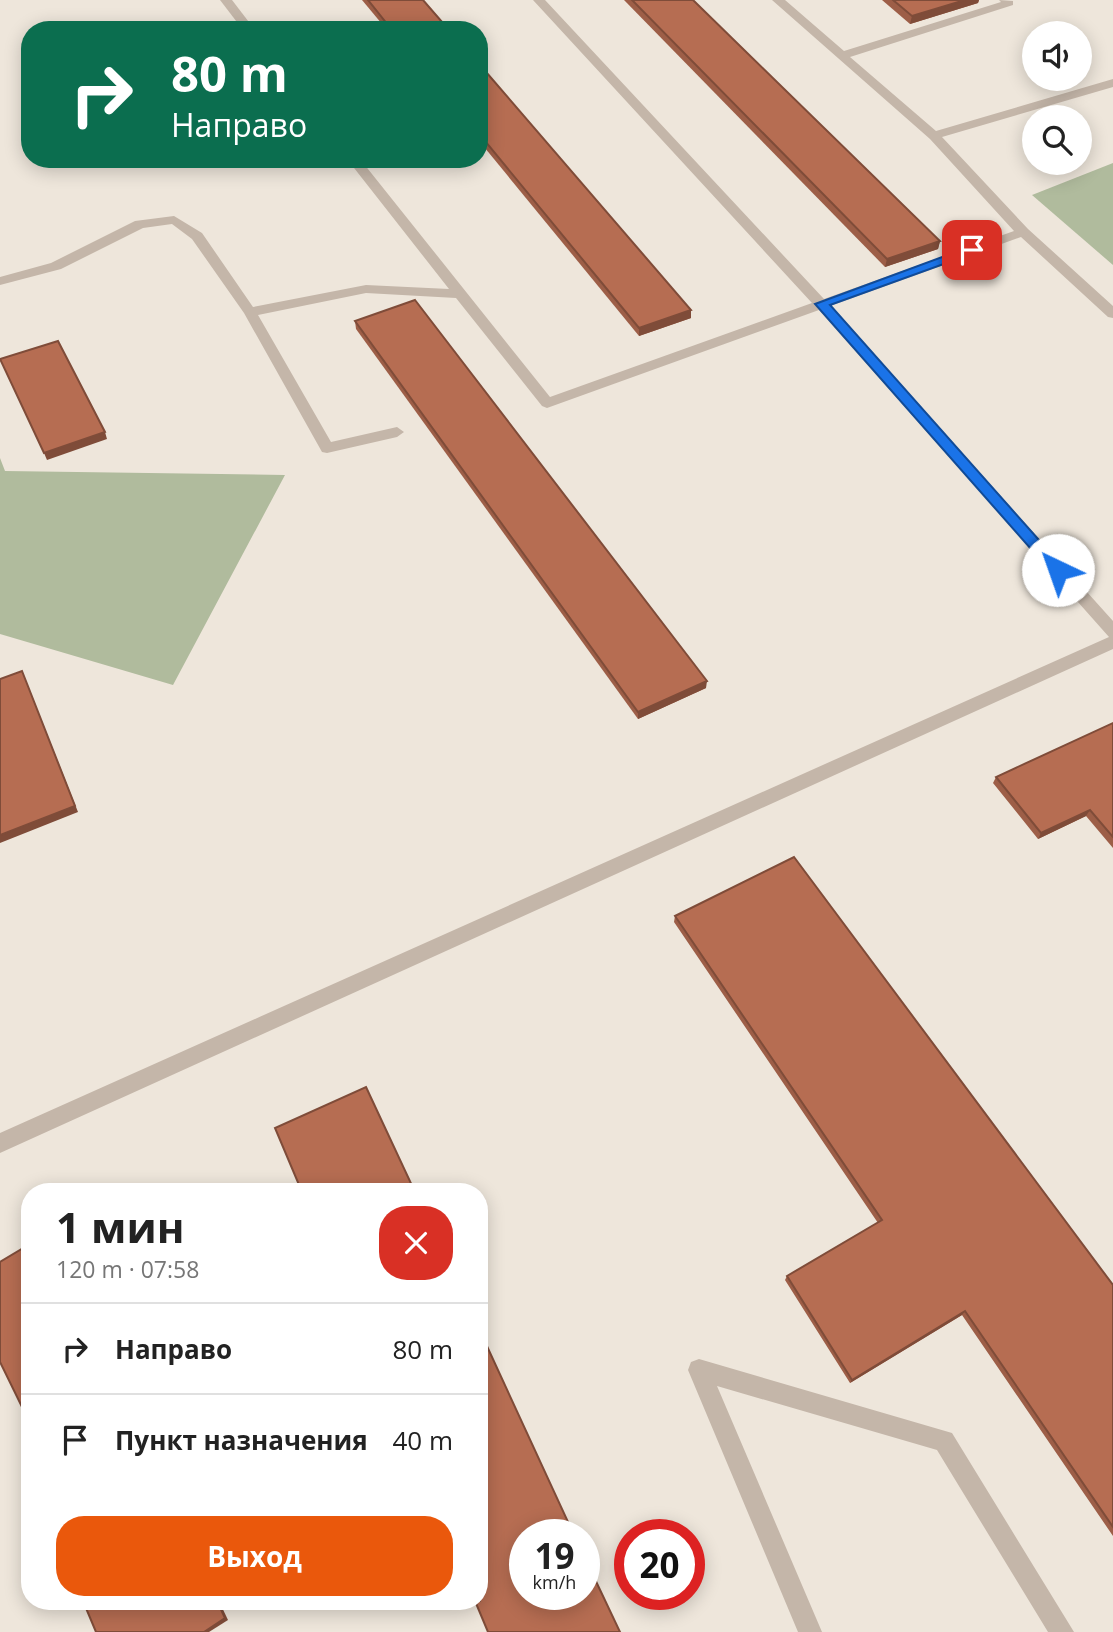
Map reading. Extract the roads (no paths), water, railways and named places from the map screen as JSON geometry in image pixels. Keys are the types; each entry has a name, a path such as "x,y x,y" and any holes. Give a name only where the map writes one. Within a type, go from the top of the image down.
{"lane":[{"path":"226,0 242,21"},
{"path":"539,0 821,304 1113,632"},
{"path":"778,0 933,136 1023,232 1113,314"},
{"path":"840,56 1009,3 1005,0"},
{"path":"933,136 1113,83"},
{"path":"359,168 547,402 1023,232"},
{"path":"0,281 56,266 140,224 174,220 197,236 250,312 327,448 397,432"},
{"path":"250,312 366,289 460,294"},
{"path":"0,1143 1113,642"},
{"path":"810,1632 699,1370 944,1441 1062,1632"}]}
